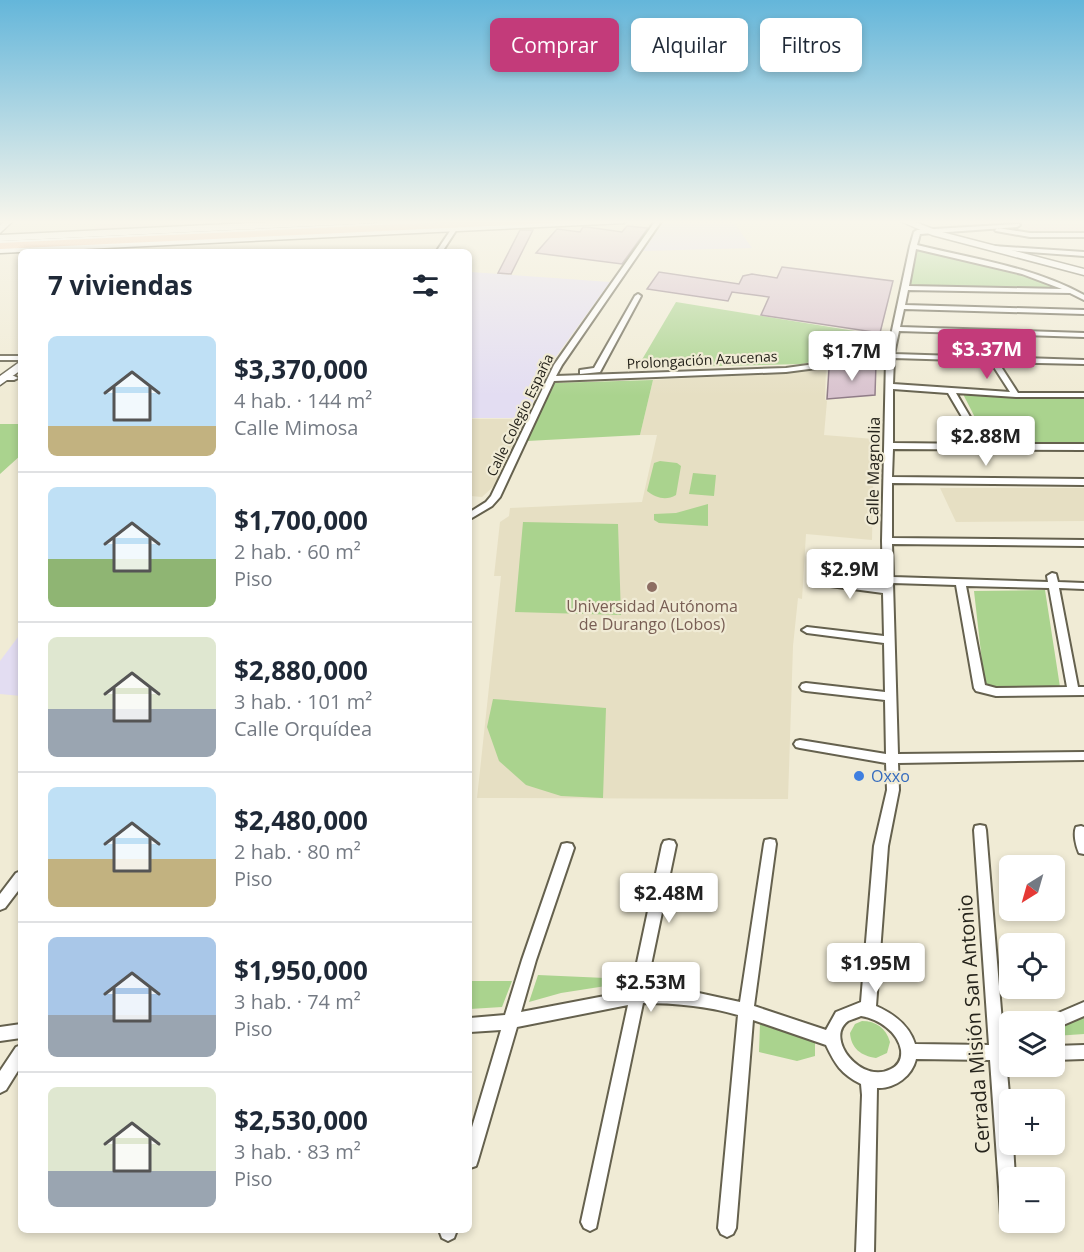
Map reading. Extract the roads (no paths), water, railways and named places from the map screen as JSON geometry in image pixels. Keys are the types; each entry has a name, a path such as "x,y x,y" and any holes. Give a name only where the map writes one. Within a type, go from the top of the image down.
{"street":[{"name":"Calle Colegio España","path":"472,515 489,504 495,497 552,376 619,278"},
{"name":"Calle Magnolia","path":"868,1010 881,846 893,790 887,541 889,386 890,356 906,278"},
{"path":"1042,278 1084,298"},
{"path":"904,288 1073,291"},
{"path":"983,291 994,311"},
{"path":"552,376 596,371 638,296"},
{"path":"900,307 1084,312"},
{"path":"896,329 1084,335"},
{"name":"Prolongación Azucenas","path":"552,376 786,370 890,356 1084,362"},
{"path":"0,358 18,358"},
{"path":"993,360 1016,395"},
{"path":"0,390 8,378"},
{"path":"889,386 1016,395 1084,395"},
{"path":"951,391 983,446"},
{"path":"888,446 1084,447"},
{"path":"888,480 1084,482"},
{"path":"887,541 1084,543"},
{"path":"815,581 888,585 1054,580 1084,586"},
{"path":"961,583 980,688 996,692 1079,691 1054,580"},
{"path":"807,630 889,640"},
{"path":"806,687 890,697"},
{"path":"800,744 891,759 1084,756"},
{"name":"Cerrada Misión San Antonio","path":"980,830 1001,1011"},
{"path":"1081,831 1084,849"},
{"path":"590,1222 669,844"},
{"path":"727,1228 746,1010 770,844"},
{"path":"472,1153 529,960 567,848"},
{"path":"0,904 18,881"},
{"path":"472,1025 512,1021 638,996 696,999 746,1010 832,1039"},
{"path":"1065,1017 1084,1009"},
{"path":"868,1010 894,1023 903,1034 908,1051 908,1060 903,1070 894,1077 882,1081 855,1074 844,1065 836,1053 832,1039 833,1029 839,1018 849,1012 868,1010"},
{"path":"0,1034 18,1031"},
{"path":"908,1051 999,1050"},
{"path":"1065,1053 1084,1052"},
{"path":"0,1085 18,1057"},
{"name":"Cerrada Misión San Antonio","path":"1006,1077 1009,1167"},
{"path":"865,1252 870,1095 868,1079"}],"place":[{"name":"Universidad Autónoma de Durango (Lobos)","path":"652,587"},
{"name":"Oxxo","path":"859,776"}]}
